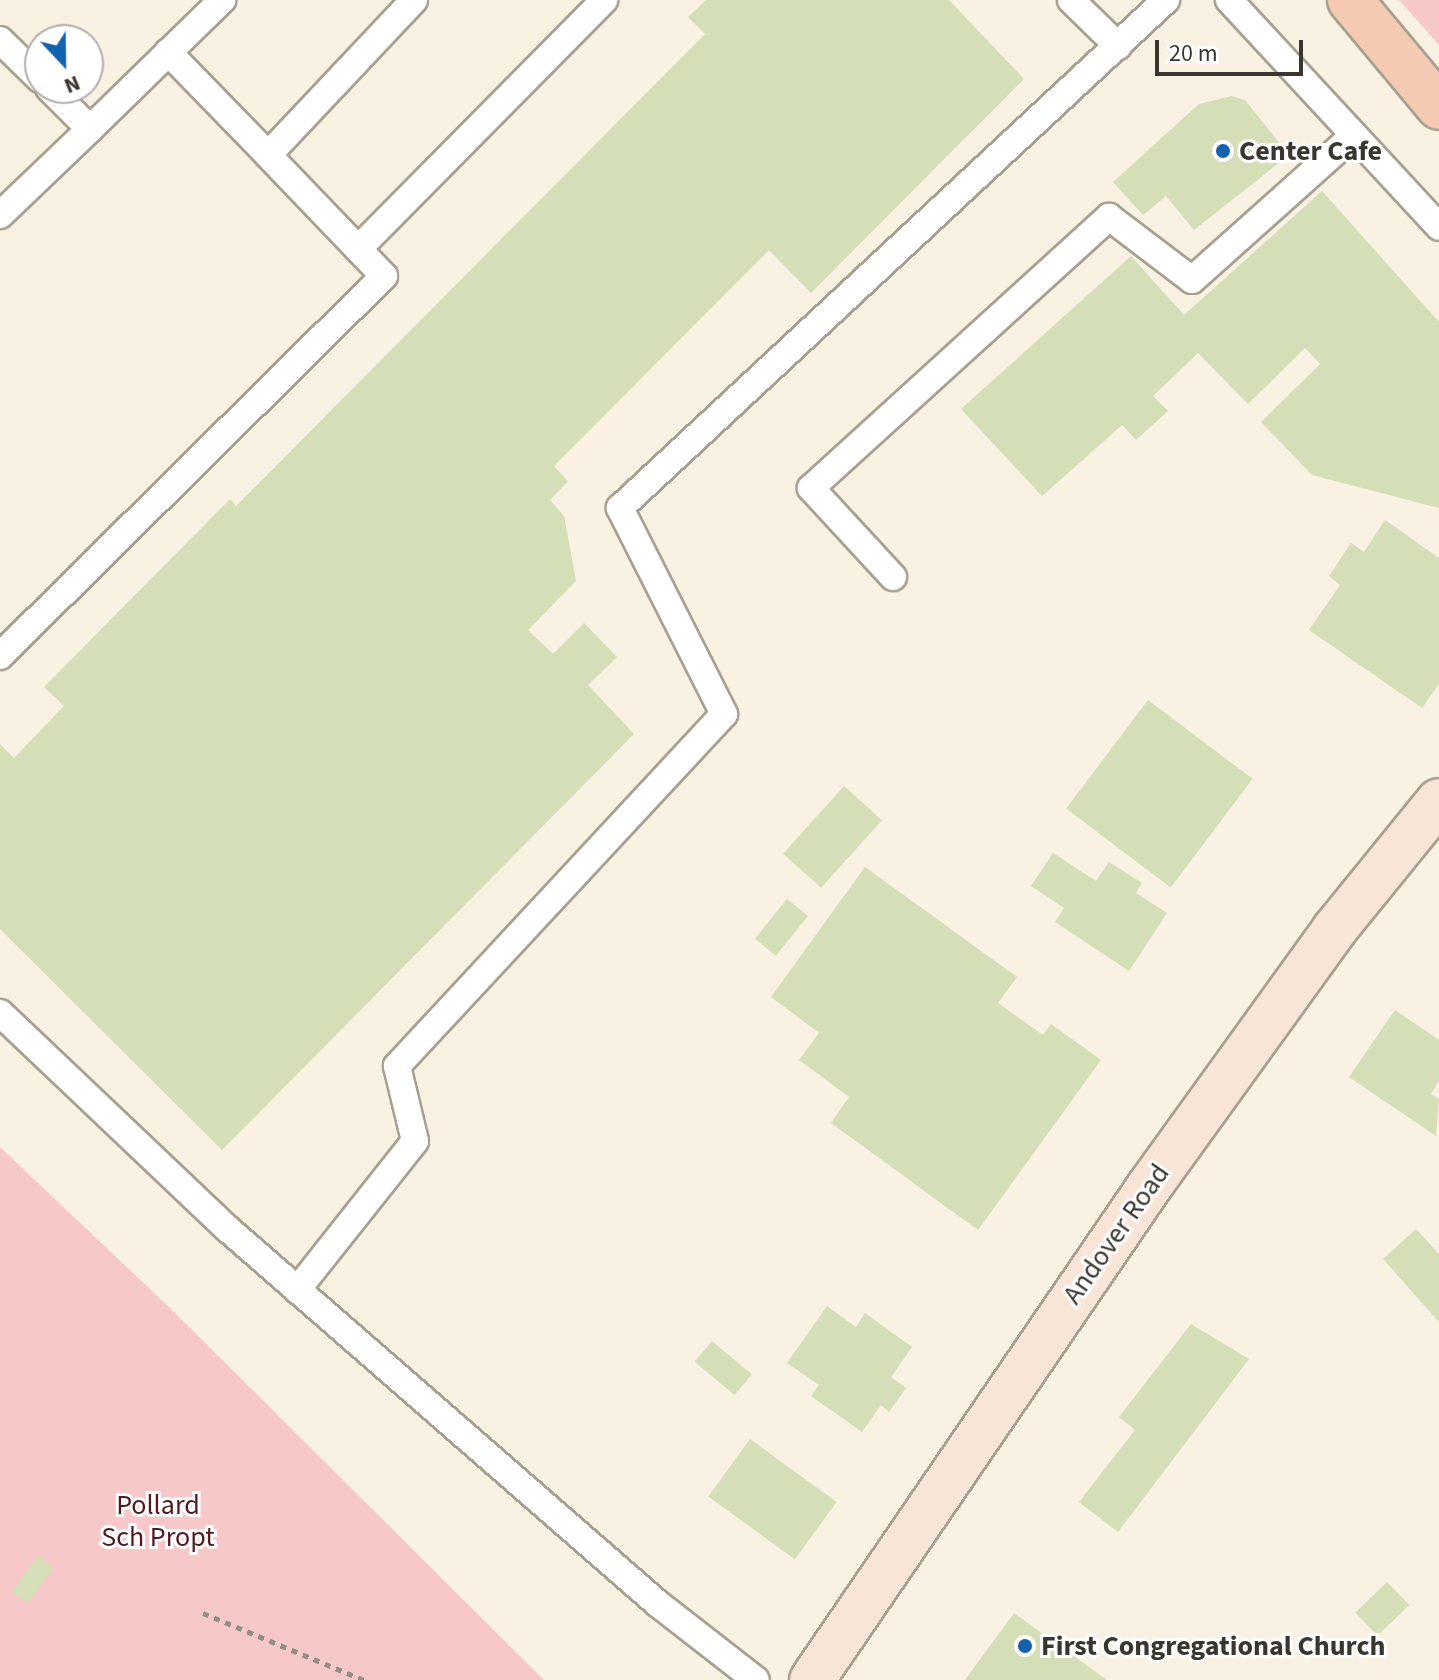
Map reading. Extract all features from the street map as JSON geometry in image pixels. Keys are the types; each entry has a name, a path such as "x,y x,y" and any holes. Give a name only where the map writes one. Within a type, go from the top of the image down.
{"main road":[{"path":"1350,0 1439,107"},
{"name":"Andover Road","path":"812,1680 1151,1184 1334,930 1439,801"}],"lane":[{"path":"0,215 222,0"},
{"path":"268,155 414,0"},
{"path":"358,249 604,0"},
{"path":"1071,0 1118,46"},
{"path":"297,1290 415,1141 397,1066 724,714 620,508 1166,0"},
{"path":"1229,0 1439,227"},
{"path":"0,40 24,63"},
{"path":"0,656 384,276 168,52"},
{"path":"65,104 90,129"},
{"path":"893,577 811,488 1109,217 1192,280 1354,135"},
{"path":"0,1013 297,1290 657,1603 756,1680"}],"path":[{"path":"203,1613 364,1680"}],"green space":[{"path":"1399,0 1439,0 1439,45"},
{"name":"Pollard Sch Propt","path":"0,1147 173,1311 544,1680 0,1680"}],"building":[{"path":"706,0 949,0 1024,79 811,293 769,250 554,466 568,481 550,500 564,516 576,581 528,630 553,654 584,623 617,657 588,685 634,734 222,1150 0,929 0,744 14,758 64,706 44,687 230,499 236,506 705,34 688,17"},
{"path":"1232,96 1245,100 1289,155 1194,230 1166,196 1143,215 1113,182 1199,104"},
{"path":"1322,191 1439,322 1439,508 1312,475 1261,422 1320,364 1305,348 1248,404 1198,353 1153,396 1168,411 1136,440 1122,425 1042,496 961,409 1131,256 1184,315"},
{"path":"1385,520 1439,558 1439,684 1422,708 1309,630 1340,585 1329,576 1351,543 1364,552"},
{"path":"1148,700 1253,779 1171,887 1066,809"},
{"path":"844,786 882,820 821,888 783,854"},
{"path":"1053,853 1096,881 1109,862 1142,883 1136,893 1167,913 1129,971 1055,922 1064,908 1031,886"},
{"path":"865,867 1017,977 998,1003 1043,1035 1051,1024 1101,1060 978,1230 831,1123 849,1097 799,1060 819,1033 771,997"},
{"path":"787,899 808,916 776,956 755,939"},
{"path":"1395,1010 1439,1040 1439,1081 1431,1094 1439,1099 1436,1136 1349,1077"},
{"path":"1416,1229 1439,1254 1439,1322 1383,1259"},
{"path":"827,1306 856,1327 865,1313 912,1347 891,1377 906,1388 889,1412 881,1405 862,1432 811,1396 819,1385 787,1363"},
{"path":"1191,1324 1249,1359 1118,1532 1079,1502 1135,1430 1119,1417"},
{"path":"712,1341 752,1374 734,1395 695,1362"},
{"path":"750,1439 837,1502 795,1559 708,1496"},
{"path":"38,1556 54,1568 27,1603 12,1591"},
{"path":"1387,1582 1409,1605 1378,1636 1355,1613"},
{"name":"First Congregational Church","path":"1014,1613 1107,1680 965,1680"}],"place":[{"name":"Center Cafe","path":"1223,151"},
{"name":"First Congregational Church","path":"1025,1646"}]}
